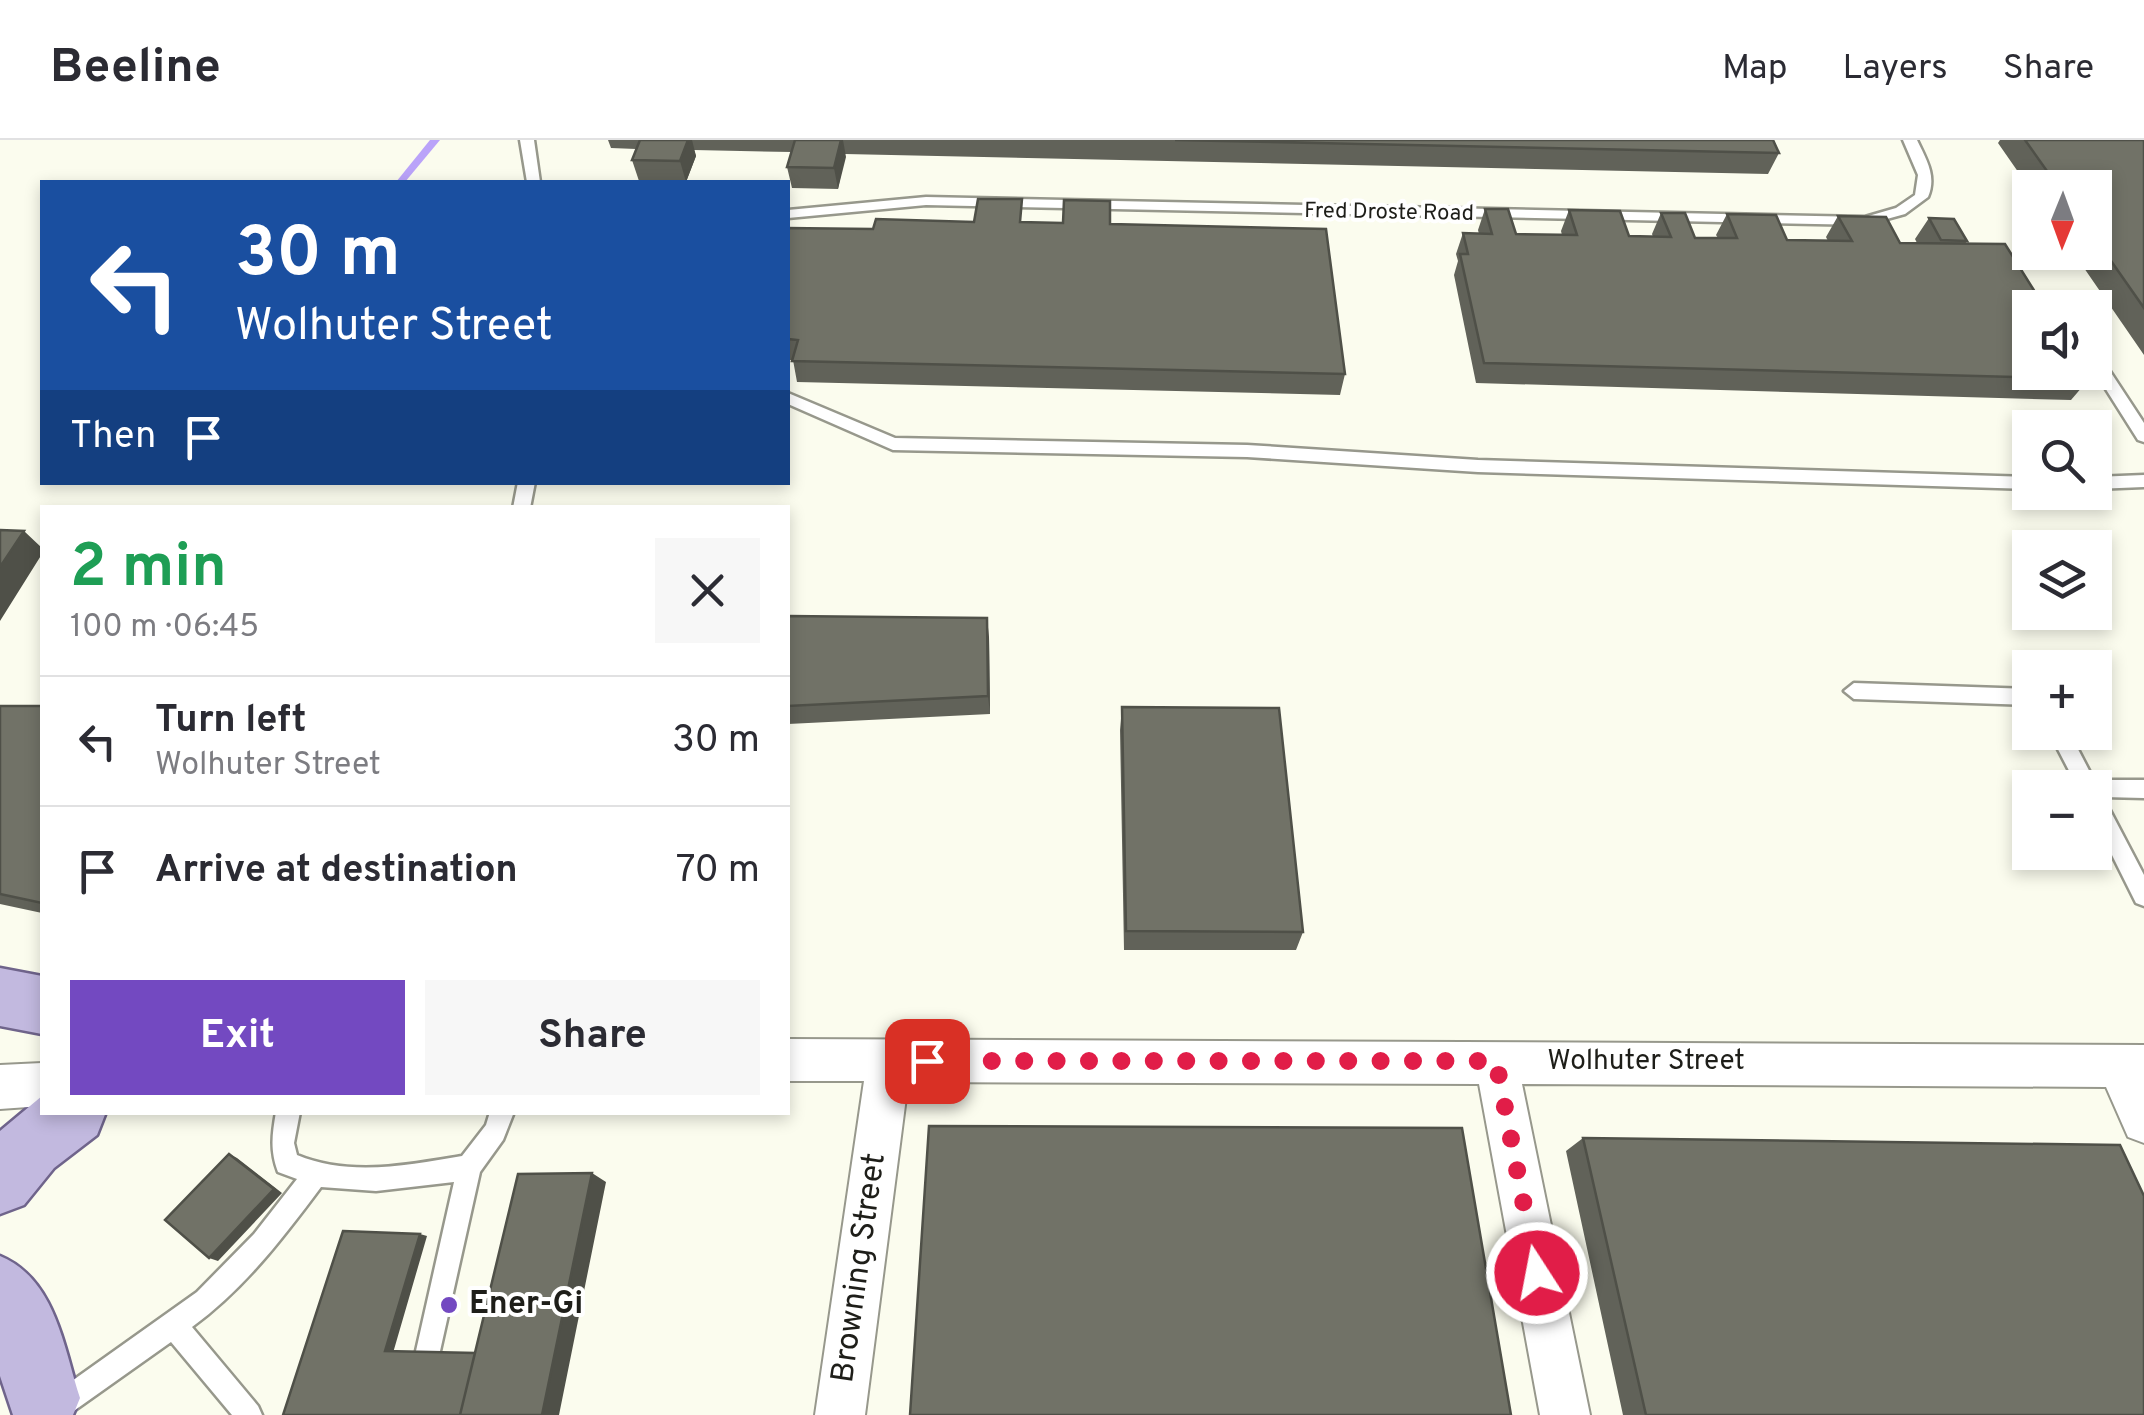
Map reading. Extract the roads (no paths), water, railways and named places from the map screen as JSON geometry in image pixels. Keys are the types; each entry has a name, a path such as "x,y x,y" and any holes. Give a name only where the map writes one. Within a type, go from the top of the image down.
{"main road":[{"path":"0,997 40,1005"},
{"path":"0,1181 31,1145 70,1115"},
{"path":"0,1291 18,1315 39,1399"}],"street":[{"name":"Wolhuter Street","path":"790,1060 2131,1066"},
{"name":"Browning Street","path":"840,1415 889,1060"},
{"path":"1496,1061 1565,1415"},
{"path":"2131,1066 2144,1121"},
{"path":"0,1087 40,1086"}],"lane":[{"path":"527,140 534,180"},
{"name":"Fred Droste Road","path":"790,214 926,201 1865,221 1913,206 1924,194 1927,168 1910,140"},
{"path":"2112,386 2144,436"},
{"path":"790,399 893,444 1247,450 1478,466 2012,482"},
{"path":"2112,482 2144,481"},
{"path":"1854,691 2012,696"},
{"path":"2112,788 2144,789"},
{"path":"2112,834 2144,896"},
{"path":"287,1115 282,1143 287,1163 314,1177 388,1179 469,1166"},
{"path":"429,1352 469,1166 495,1132 501,1115"},
{"path":"39,1399 173,1324 206,1301 263,1243 314,1177"},
{"path":"173,1324 249,1415"}],"waterway":[{"path":"402,180 435,140"}],"place":[{"name":"Ener-Gi","path":"449,1305"}]}
